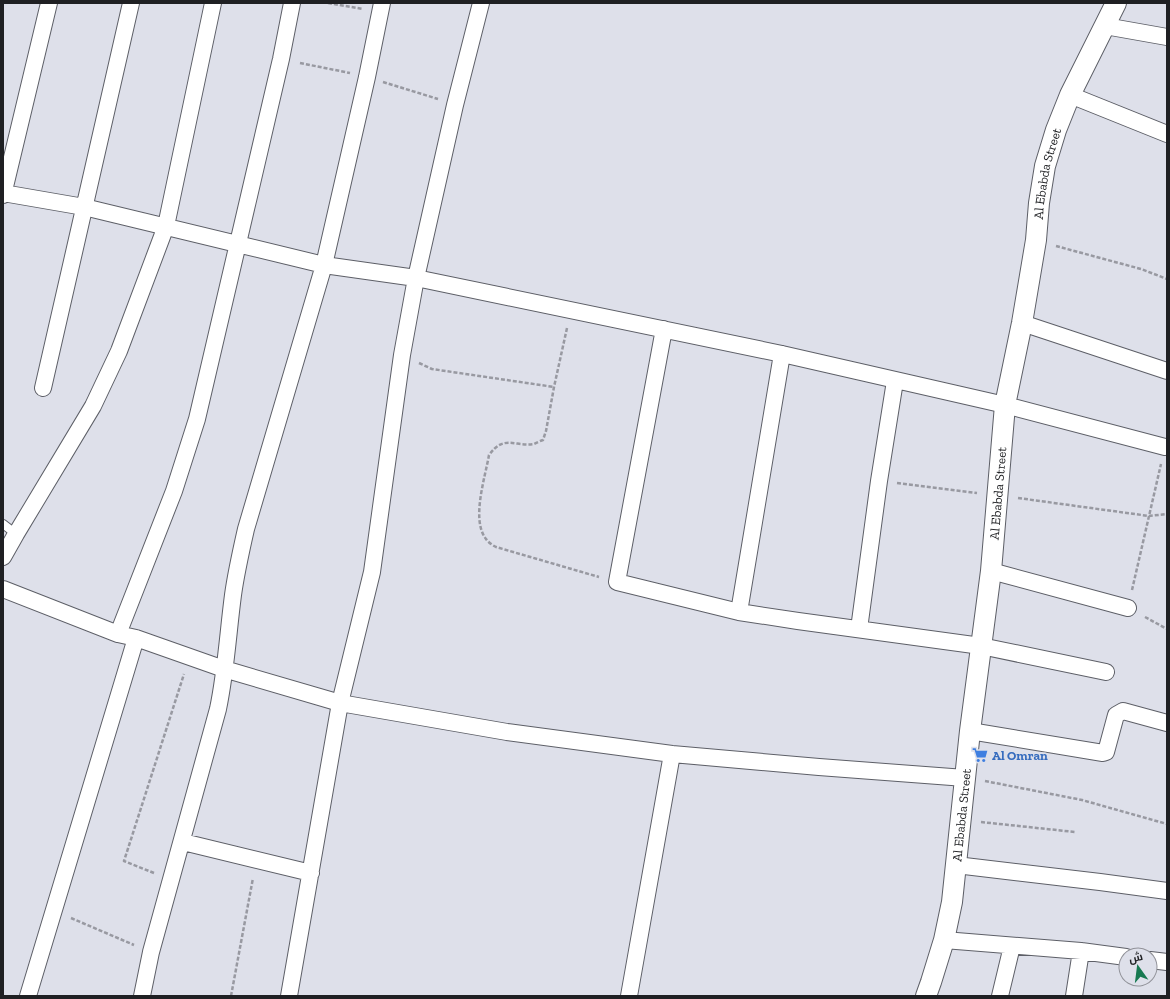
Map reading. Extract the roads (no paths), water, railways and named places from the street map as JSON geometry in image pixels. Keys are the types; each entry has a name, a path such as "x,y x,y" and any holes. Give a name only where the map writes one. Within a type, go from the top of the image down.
{"street":[{"path":"49,3 3,194 84,207 324,265 416,278 782,354 895,381 1006,405 1165,447"},
{"path":"43,388 131,3"},
{"path":"3,557 9,529 93,406 119,351 166,226 213,3"},
{"path":"118,634 174,491 197,419 281,59 292,3"},
{"path":"290,996 340,703 372,572 402,356 416,278 455,105 481,3"},
{"name":"Al Ebabda Street","path":"926,996 944,940 952,902 970,731 991,571 1006,405 1036,240 1039,203 1045,166 1056,130 1070,96 1116,3"},
{"path":"142,996 151,952 183,842 218,709 233,594 241,551 324,265 367,77 381,8"},
{"path":"1105,26 1167,37"},
{"path":"1070,96 1167,134"},
{"path":"1022,323 1167,371"},
{"path":"664,329 617,582 739,612 981,646 1106,672"},
{"path":"739,612 782,354"},
{"path":"859,629 879,481 895,381"},
{"path":"991,571 1128,608"},
{"path":"3,589 118,634 136,638 189,658 224,669 340,703 507,732 672,754 965,778"},
{"path":"28,996 136,638"},
{"path":"970,731 1103,753 1106,752 1116,714 1119,712 1123,711 1167,723"},
{"path":"629,996 672,754"},
{"path":"183,842 311,873"},
{"path":"956,865 1167,891"},
{"path":"944,940 1082,951 1118,956"},
{"path":"1000,996 1012,946"},
{"path":"1074,996 1082,951"}],"place":[{"name":"Al Omran","path":"980,755"}]}
